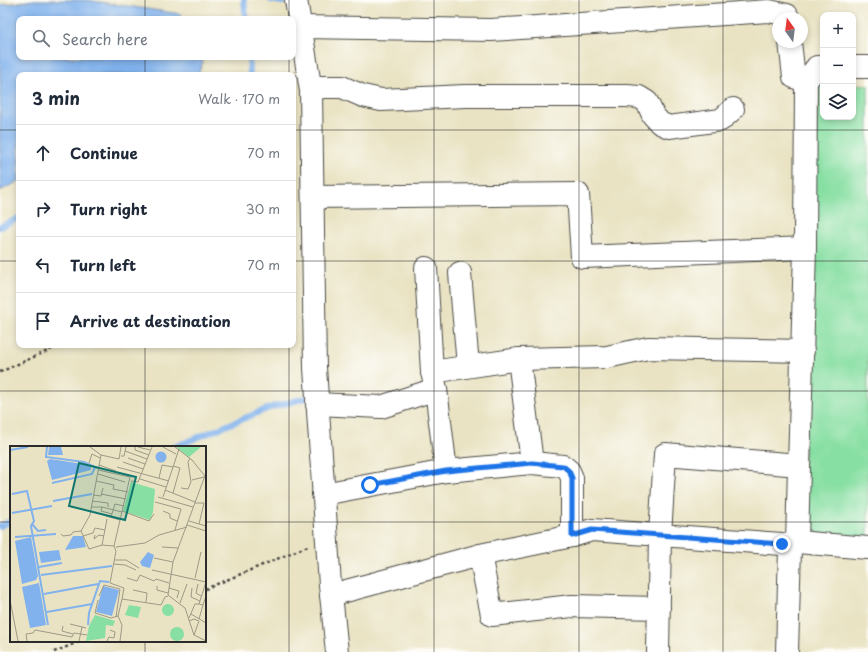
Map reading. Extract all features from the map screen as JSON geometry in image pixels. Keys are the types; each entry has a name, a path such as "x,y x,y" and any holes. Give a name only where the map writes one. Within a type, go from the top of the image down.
{"street":[{"path":"296,0 311,91 315,368 331,595 337,652"},
{"path":"301,27 491,30 769,11 774,12"},
{"path":"791,48 794,77 806,81"},
{"path":"787,652 799,464 803,351 806,81 818,67 820,67"},
{"path":"856,67 868,67"},
{"path":"311,91 322,87 342,87 363,96 381,100 464,96 639,97 647,102 653,115 660,123 669,127 721,120 732,109"},
{"path":"313,197 578,194 582,257 805,248"},
{"path":"426,268 434,380 446,471"},
{"path":"460,273 468,366"},
{"path":"317,404 381,407 434,380 468,366 519,359 607,357 648,348 803,351"},
{"path":"519,359 532,463"},
{"path":"658,652 660,535 665,454 799,464"},
{"path":"324,494 446,471 532,463 563,466 569,471 572,478 572,536"},
{"path":"331,595 480,555 572,536 592,530 793,545 868,548"},
{"path":"480,555 492,615 572,606 659,608"}],"path":[{"path":"0,372 54,348"},
{"path":"206,589 327,538"},
{"path":"54,652 79,642"}],"green space":[{"path":"818,82 820,82 820,120 856,120 856,84 868,85 868,542 801,536"}],"water":[{"path":"34,0 87,0 181,14 182,16 16,16 16,60 202,60 203,62 199,72 16,72 16,183 0,191 0,5"}],"waterway":[{"path":"244,0 246,16"},
{"path":"271,0 283,2"},
{"path":"249,60 250,72"},
{"path":"0,227 16,219"},
{"path":"176,446 272,407 309,397"},
{"path":"0,526 10,521"}],"route":[{"path":"370,485 446,471 532,463 563,466 569,471 572,478 572,536 592,530 782,544"}]}
